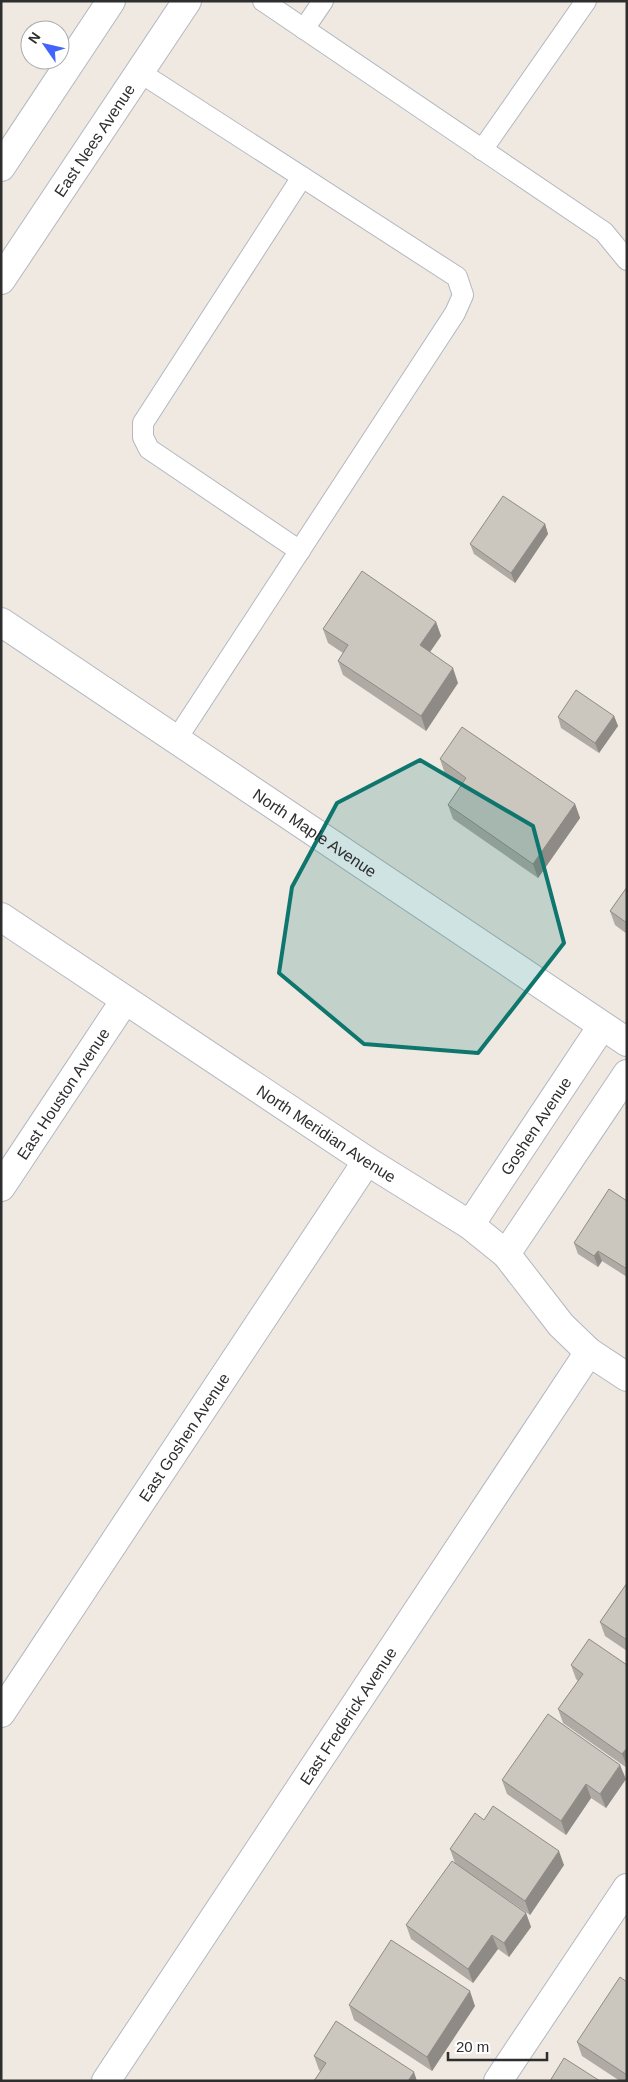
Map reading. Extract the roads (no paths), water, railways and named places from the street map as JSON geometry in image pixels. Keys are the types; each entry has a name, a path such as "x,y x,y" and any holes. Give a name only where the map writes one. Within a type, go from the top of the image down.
{"street":[{"path":"1,167 111,1"},
{"name":"East Nees Avenue","path":"1,280 187,1"},
{"name":"North Maple Avenue","path":"1,622 627,1042"},
{"name":"North Meridian Avenue","path":"1,917 367,1160 470,1225 506,1254 561,1325 589,1352 627,1377"},
{"name":"East Houston Avenue","path":"1,1187 125,1000"},
{"name":"Goshen Avenue","path":"470,1225 602,1026"},
{"path":"506,1254 627,1074"},
{"name":"East Goshen Avenue","path":"1,1713 367,1160"},
{"name":"East Frederick Avenue","path":"106,2081 589,1352"},
{"path":"498,2081 627,1888"}],"lane":[{"path":"263,1 604,232 627,260"},
{"path":"304,29 323,1"},
{"path":"482,150 586,1"},
{"path":"140,73 457,277 463,295 450,321 176,740"},
{"path":"300,551 149,449 143,437 143,423 302,177"}]}
